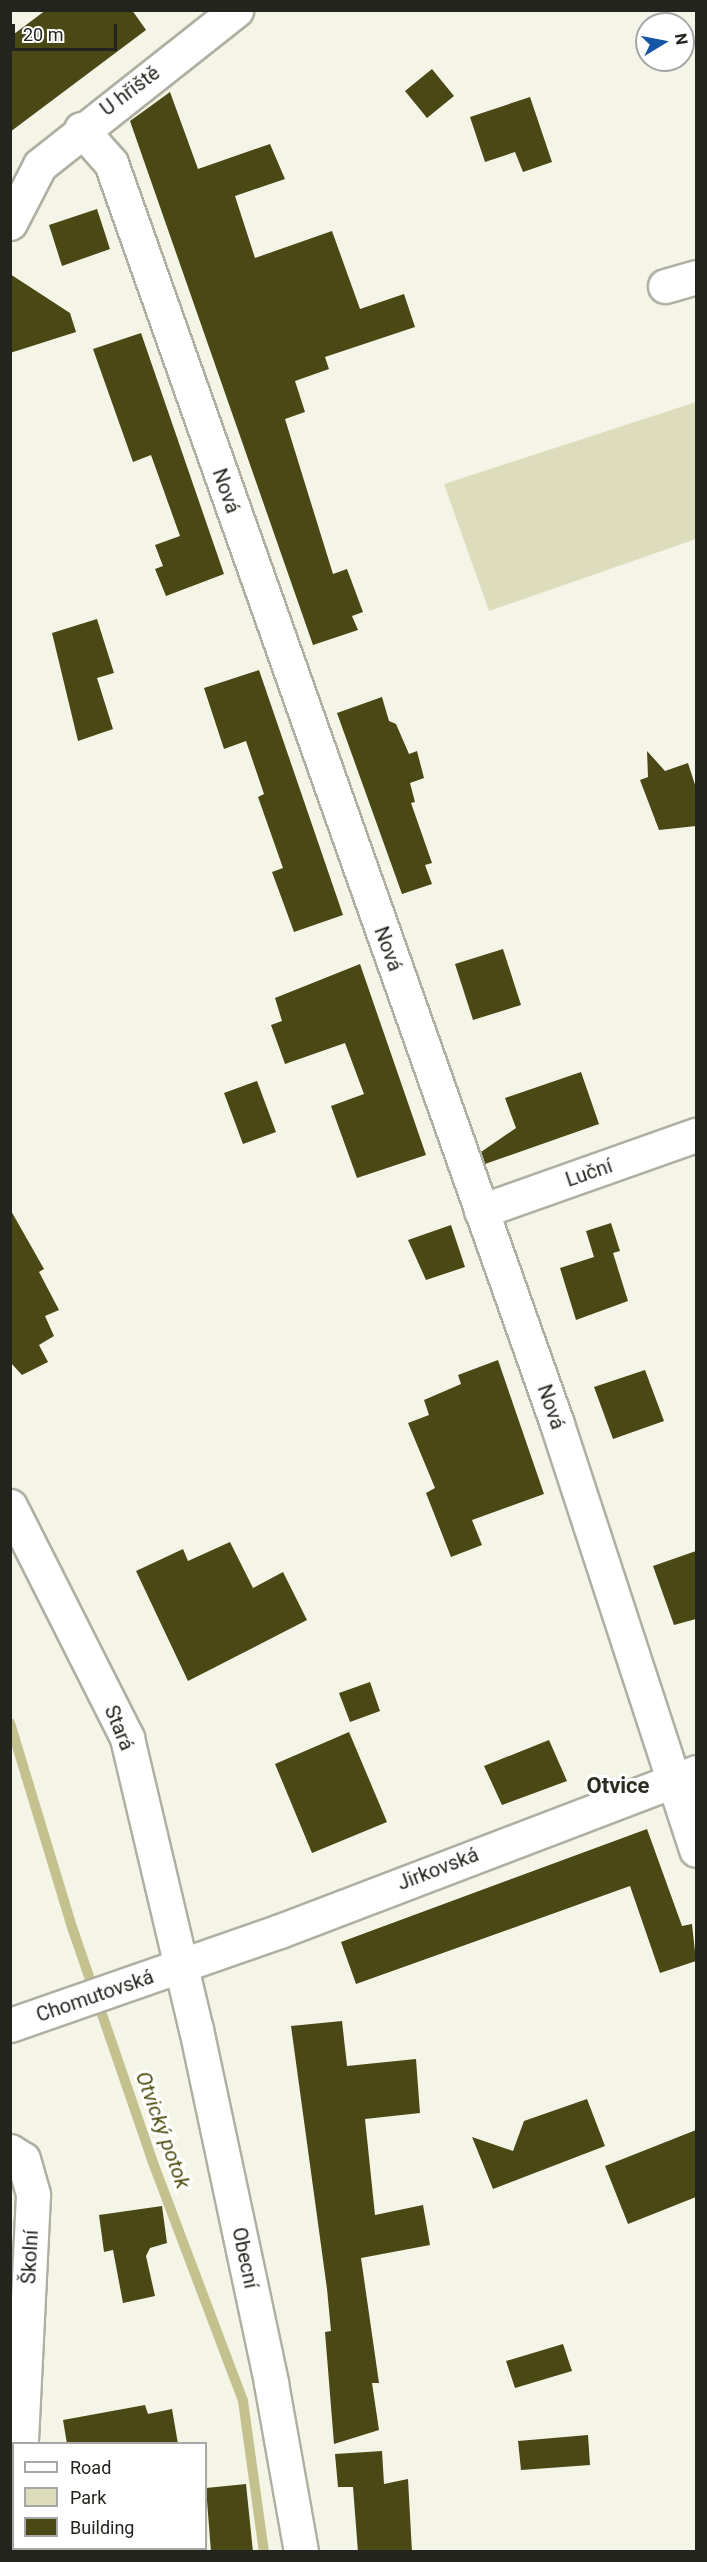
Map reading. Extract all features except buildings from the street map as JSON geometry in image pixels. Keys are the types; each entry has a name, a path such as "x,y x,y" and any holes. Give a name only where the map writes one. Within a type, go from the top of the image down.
{"street":[{"name":"U hřiště","path":"10,223 40,165 81,129 236,10"},
{"name":"Nová","path":"81,129 111,163 482,1211 686,1775 696,1850"},
{"path":"665,285 696,277"},
{"name":"Luční","path":"482,1211 696,1135"},
{"name":"Stará","path":"10,1506 127,1738 180,1967"},
{"name":"Jirkovská","path":"180,1967 686,1775"},
{"name":"Chomutovská","path":"10,2025 180,1967"},
{"name":"Obecní","path":"180,1967 271,2383 301,2552"},
{"name":"Školní","path":"10,2151 23,2159 33,2195 21,2442"}],"green space":[{"path":"696,402 696,539 489,611 444,484"}],"waterway":[{"name":"Otvický potok","path":"10,1723 73,1930 152,2160 243,2401 264,2552"}],"district":[{"name":"Otvice","path":"618,1786"}]}
